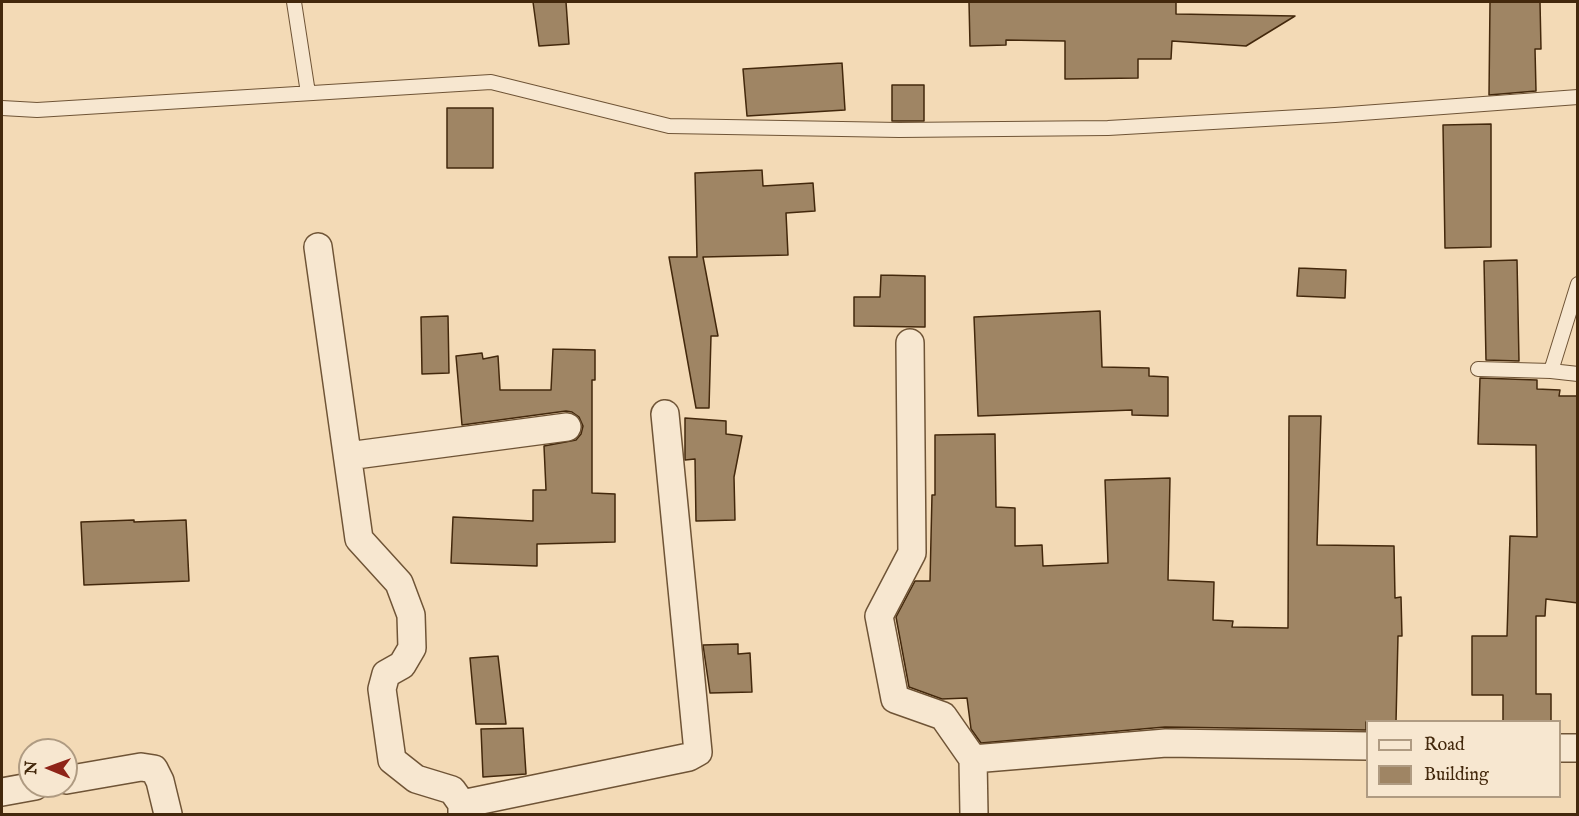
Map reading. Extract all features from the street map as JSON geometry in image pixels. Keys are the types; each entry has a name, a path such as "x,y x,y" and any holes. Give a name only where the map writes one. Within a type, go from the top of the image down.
{"street":[{"path":"318,247 359,539 399,583 411,615 412,648 402,665 386,674 382,689 392,760 416,779 452,790 462,809 688,757 698,752 666,414"},
{"path":"910,343 912,553 879,616 895,699 944,716 973,759 974,814"},
{"path":"348,456 567,427"},
{"path":"973,759 1166,743 1366,746"},
{"path":"1561,748 1578,748"},
{"path":"78,778 141,767 154,769 160,781 168,814"},
{"path":"2,792 18,789"}],"lane":[{"path":"294,2 308,93"},
{"path":"2,108 37,110 490,82 669,126 899,130 1108,128 1335,116 1578,97"},
{"path":"1551,371 1578,284"},
{"path":"1478,369 1578,374"}],"building":[{"path":"533,2 566,2 569,44 539,46"},
{"path":"969,2 1176,2 1176,14 1295,16 1246,46 1172,41 1171,59 1138,59 1138,78 1065,79 1065,41 1006,40 1006,45 970,46"},
{"path":"1490,2 1540,2 1541,49 1535,49 1536,91 1489,95"},
{"path":"842,63 845,110 747,116 743,69"},
{"path":"892,85 924,85 924,121 892,121"},
{"path":"447,108 493,108 493,168 447,168"},
{"path":"1491,124 1491,247 1445,248 1443,125"},
{"path":"762,170 763,186 813,183 815,211 786,213 788,255 703,257 718,336 711,336 709,408 696,408 669,257 697,257 695,173"},
{"path":"1517,260 1519,361 1486,360 1484,261"},
{"path":"1299,268 1346,270 1345,298 1297,296"},
{"path":"881,275 925,276 925,327 854,326 854,297 880,297"},
{"path":"1100,311 1102,367 1149,368 1149,376 1168,377 1168,416 1132,415 1132,410 978,416 974,317"},
{"path":"448,316 449,373 422,374 421,317"},
{"path":"553,349 595,350 595,380 592,380 592,493 615,494 615,542 537,544 537,566 451,563 453,517 533,521 533,490 546,490 544,446 576,440 583,426 579,417 566,411 462,425 456,356 482,353 483,359 498,356 500,390 551,390"},
{"path":"1480,378 1537,380 1537,389 1560,390 1559,396 1578,396 1578,603 1546,599 1545,616 1536,616 1536,694 1551,694 1551,720 1503,720 1503,695 1472,695 1472,636 1507,636 1510,536 1537,537 1536,445 1478,444"},
{"path":"1289,416 1321,416 1317,545 1394,546 1395,598 1401,597 1402,636 1398,636 1396,720 1366,720 1366,730 1165,727 981,743 971,729 967,698 942,699 909,687 896,617 915,581 930,581 932,495 935,495 935,435 995,434 996,507 1015,508 1015,546 1042,545 1043,566 1108,563 1105,480 1170,478 1168,580 1214,582 1213,620 1233,621 1232,627 1288,628"},
{"path":"685,418 726,421 726,434 742,436 734,477 735,520 696,521 695,459 685,460"},
{"path":"134,520 134,522 186,520 189,581 84,585 81,522"},
{"path":"738,644 738,654 750,653 752,692 710,693 703,645"},
{"path":"498,656 506,724 476,724 470,658"},
{"path":"523,728 526,774 483,777 481,729"}]}
